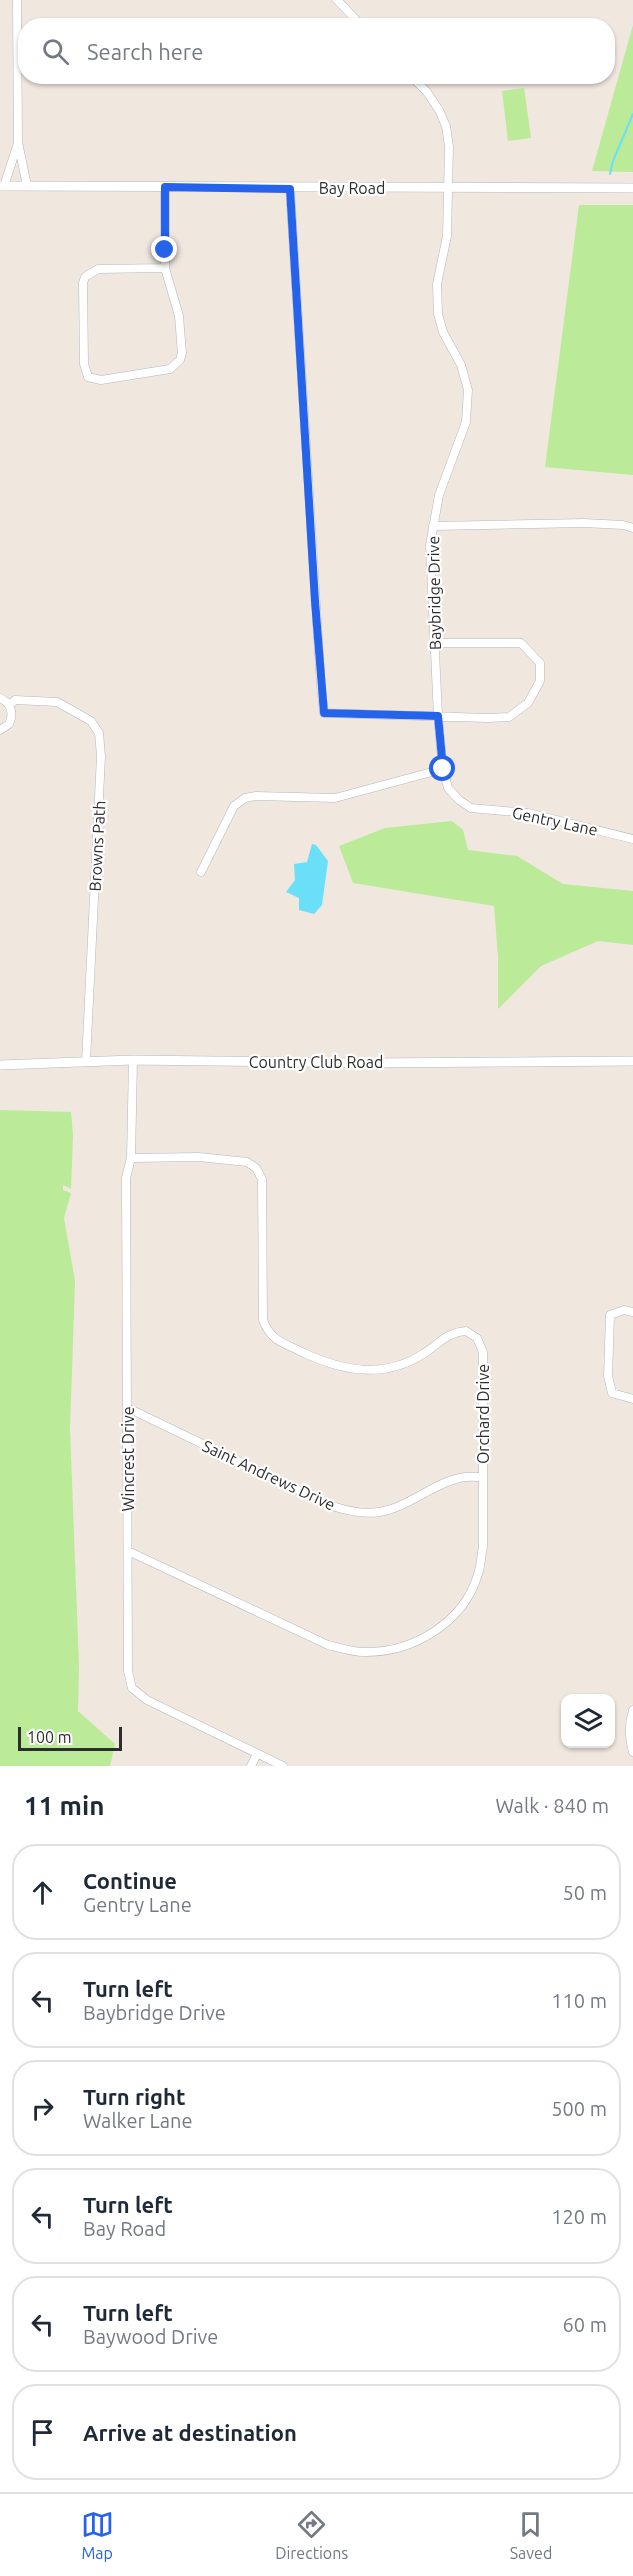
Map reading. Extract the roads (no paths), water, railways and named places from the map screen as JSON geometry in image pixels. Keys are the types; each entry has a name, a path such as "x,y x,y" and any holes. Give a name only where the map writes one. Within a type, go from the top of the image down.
{"street":[{"path":"17,0 18,142 27,186"},
{"path":"338,0 355,18"},
{"name":"Baybridge Drive","path":"418,84 433,101 446,126 449,147 447,236 437,284 438,314 443,332 461,365 468,390 466,422 439,495 430,546 438,716"},
{"path":"2,186 18,142"},
{"name":"Bay Road","path":"2,186 290,189 633,188"},
{"path":"165,187 165,268 179,316 182,353 177,365 170,369 101,380 88,377 84,364 83,283 85,277 98,269 165,268"},
{"path":"290,189 317,633 324,713 509,717 528,703 540,681 540,663 521,643 435,643"},
{"path":"433,526 584,523 623,525 633,528"},
{"path":"0,698 10,705 12,718 9,724 0,730"},
{"name":"Browns Path","path":"10,705 15,700 57,702 91,721 99,733 101,756 86,1061"},
{"name":"Gentry Lane","path":"438,716 443,769 448,788 459,800 471,808 528,813 633,839"},
{"path":"201,872 234,806 245,798 256,796 335,798 443,769"},
{"name":"Country Club Road","path":"0,1065 133,1060 366,1063 633,1061"},
{"name":"Wincrest Drive","path":"133,1060 131,1158 126,1178 128,1671 132,1688 147,1700 283,1766"},
{"name":"Orchard Drive","path":"128,1551 328,1645 363,1652 396,1650 426,1638 450,1618 467,1597 478,1575 483,1547 483,1352 477,1338 466,1331 453,1332 405,1364 379,1371 351,1370 329,1364 278,1340 268,1333 263,1320 262,1179 256,1168 247,1162 199,1157 131,1158"},
{"path":"633,1312 624,1310 610,1315 608,1366 609,1389 612,1393 633,1399"},
{"name":"Saint Andrews Drive","path":"128,1408 329,1505 343,1509 377,1513 393,1509 446,1482 461,1477 483,1477"},
{"path":"633,1710 631,1718 633,1752"},
{"path":"251,1766 257,1754"}],"water":[{"path":"312,844 316,845 328,861 322,905 314,914 299,910 299,898 286,892 295,880 294,864 307,862"}],"waterway":[{"path":"610,174 613,161 633,114"}]}
